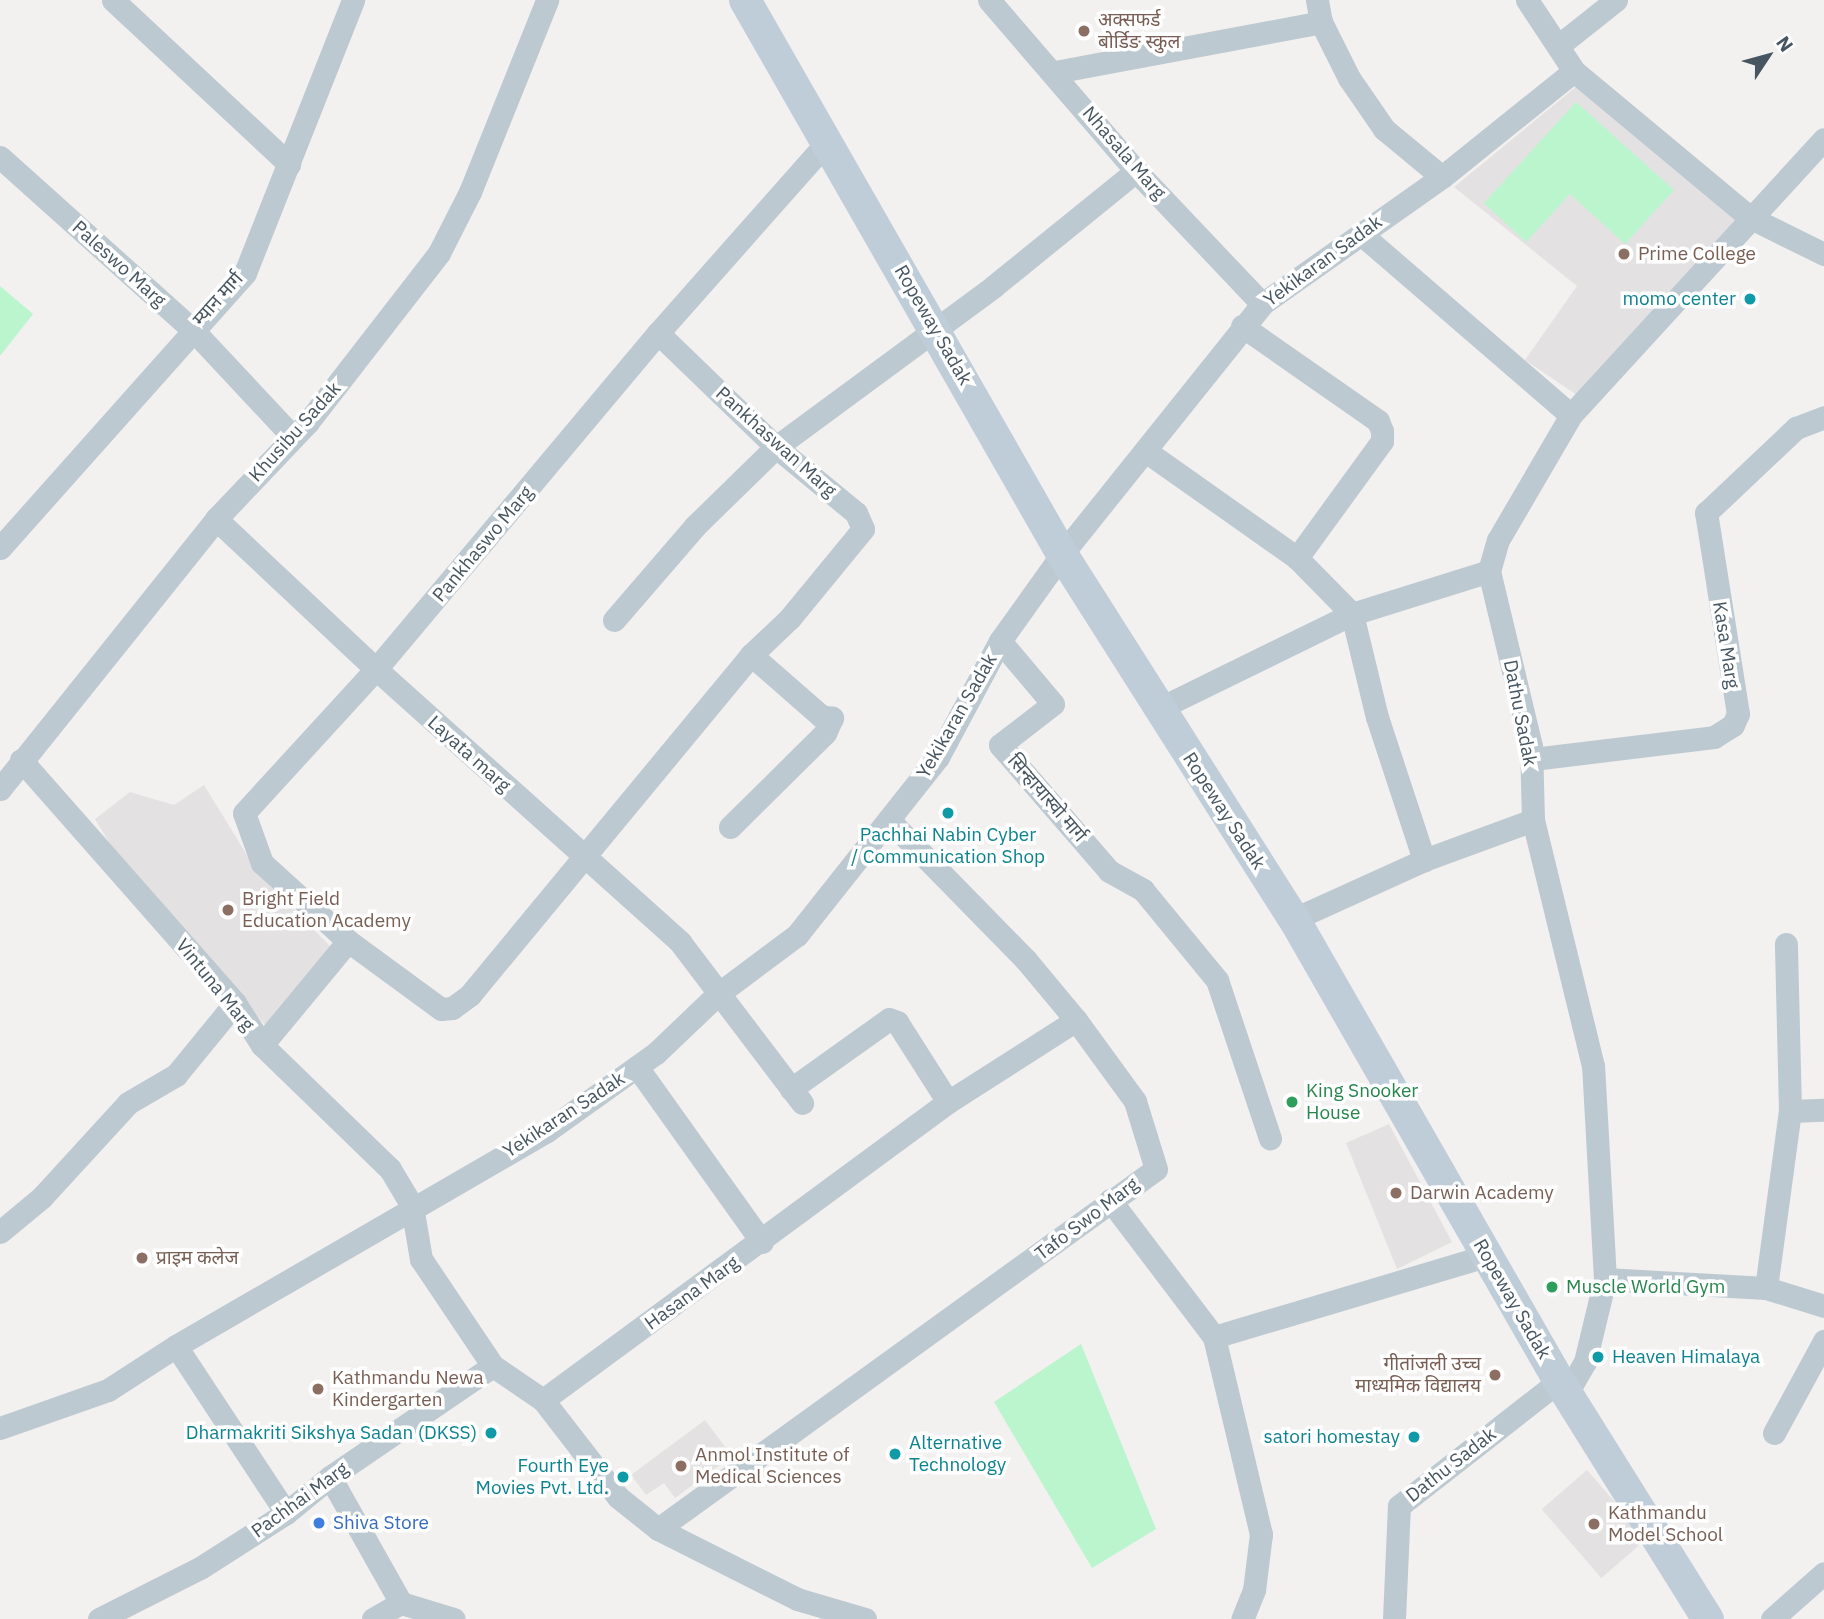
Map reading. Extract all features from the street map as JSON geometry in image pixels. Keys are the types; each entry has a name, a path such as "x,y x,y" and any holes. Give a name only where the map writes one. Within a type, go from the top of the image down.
{"main road":[{"name":"Ropeway Sadak","path":"745,0 936,328 1062,554 1158,709 1294,919 1563,1387 1708,1619"}],"street":[{"path":"113,0 289,164"},
{"name":"म्यान मार्ग","path":"0,548 192,329 245,273 353,0"},
{"name":"Khusibu Sadak","path":"0,789 216,519 292,436 309,422 439,253 470,192 547,0"},
{"name":"Nhasala Marg","path":"989,0 1055,72 1136,171 1262,304"},
{"path":"1527,0 1574,71 1749,217 1824,254"},
{"path":"1558,46 1616,0"},
{"path":"1055,72 1319,11 1349,78 1384,129 1442,177"},
{"name":"Yekikaran Sadak","path":"0,1428 108,1390 176,1346 412,1206 547,1131 637,1067 718,994 797,935 890,821 938,757 1000,641 1062,554 1147,452 1242,326 1262,304 1442,177 1574,71"},
{"path":"1158,709 1352,614 1489,571 1498,540 1572,415 1749,217 1824,139"},
{"name":"Pankhaswo Marg","path":"827,142 658,333 376,669 244,813 262,863 348,941 440,1009 452,1008 470,995 585,860 751,654 842,558"},
{"name":"Paleswo Marg","path":"0,158 192,329 292,436"},
{"path":"614,620 695,526 776,447 809,427 1136,171"},
{"path":"1361,234 1572,415"},
{"path":"1242,326 1378,421 1382,431 1382,441 1297,558"},
{"name":"Pankhaswan Marg","path":"658,333 776,447 856,513 863,529 842,558"},
{"name":"Kasa Marg","path":"1533,759 1714,737 1733,725 1738,714 1706,513 1796,428 1824,417"},
{"path":"1147,452 1297,558 1352,614 1377,717 1424,860"},
{"name":"Layata marg","path":"216,519 585,860 680,942 796,1096 889,1019 897,1022 948,1102"},
{"name":"Dathu Sadak","path":"1394,1619 1399,1506 1563,1387 1585,1362 1605,1279 1593,1066 1533,820 1533,759 1489,571"},
{"name":"सिन्हायास्वो मार्ग","path":"1000,641 1039,681 1053,704 1000,745 1109,870 1143,890 1217,980 1270,1138"},
{"path":"730,827 825,733 832,718 821,716 751,654"},
{"name":"Vintuna Marg","path":"21,760 235,1003 262,1045 390,1169 412,1206"},
{"path":"1294,919 1424,860 1533,820"},
{"name":"Tafo Swo Marg","path":"658,1529 976,1303 1156,1169 1135,1101 1076,1020 1018,952 890,821"},
{"path":"262,1045 348,941"},
{"path":"1766,1288 1790,1111 1786,944"},
{"path":"1,1231 42,1197 128,1103 176,1075 235,1003"},
{"name":"Hasana Marg","path":"543,1400 839,1185 948,1102 1076,1020"},
{"path":"637,1067 762,1241"},
{"path":"1790,1111 1824,1111"},
{"path":"1111,1200 1214,1337 1261,1534 1254,1590 1242,1619"},
{"path":"412,1206 421,1259 492,1366 543,1400 618,1497 658,1529 797,1599 865,1619"},
{"path":"1214,1337 1486,1256"},
{"path":"1605,1279 1766,1288 1824,1306"},
{"path":"1774,1433 1824,1341"},
{"path":"176,1346 286,1513"},
{"name":"Pachhai Marg","path":"99,1619 200,1568 286,1513 330,1477 492,1366"},
{"path":"330,1477 399,1611"},
{"path":"1772,1619 1824,1573"},
{"path":"373,1619 399,1611 454,1619"}],"shaded area":[{"name":"Prime College","path":"1577,86 1739,222 1593,406 1525,360 1577,286 1454,187"},
{"name":"Bright Field Education Academy","path":"204,785 258,873 330,946 268,1028 125,869 95,819 130,792 174,805"},
{"name":"Darwin Academy","path":"1389,1124 1452,1242 1397,1269 1346,1143"},
{"name":"Anmol Institute of Medical Sciences","path":"705,1420 732,1456 675,1498 664,1483 646,1495 631,1475"},
{"name":"Kathmandu Model School","path":"1587,1470 1647,1539 1601,1578 1542,1509"}],"green space":[{"path":"1576,102 1674,190 1625,244 1570,194 1526,242 1484,203"},
{"path":"0,286 33,314 0,356"},
{"path":"1081,1344 1156,1529 1092,1568 994,1402"}],"place":[{"name":"अक्सफर्ड बोर्डिङ स्कुल","path":"1084,31"},
{"name":"Prime College","path":"1624,254"},
{"name":"momo center","path":"1750,299"},
{"name":"Pachhai Nabin Cyber / Communication Shop","path":"948,813"},
{"name":"Bright Field Education Academy","path":"228,910"},
{"name":"King Snooker House","path":"1292,1102"},
{"name":"Darwin Academy","path":"1396,1193"},
{"name":"प्राइम कलेज","path":"142,1258"},
{"name":"Muscle World Gym","path":"1552,1287"},
{"name":"Heaven Himalaya","path":"1598,1357"},
{"name":"गीतांजली उच्च माध्यमिक विद्यालय","path":"1495,1375"},
{"name":"Kathmandu Newa Kindergarten","path":"318,1389"},
{"name":"Dharmakriti Sikshya Sadan (DKSS)","path":"491,1433"},
{"name":"satori homestay","path":"1414,1437"},
{"name":"Alternative Technology","path":"895,1454"},
{"name":"Anmol Institute of Medical Sciences","path":"681,1466"},
{"name":"Fourth Eye Movies Pvt. Ltd.","path":"623,1477"},
{"name":"Shiva Store","path":"319,1523"},
{"name":"Kathmandu Model School","path":"1594,1524"}]}
